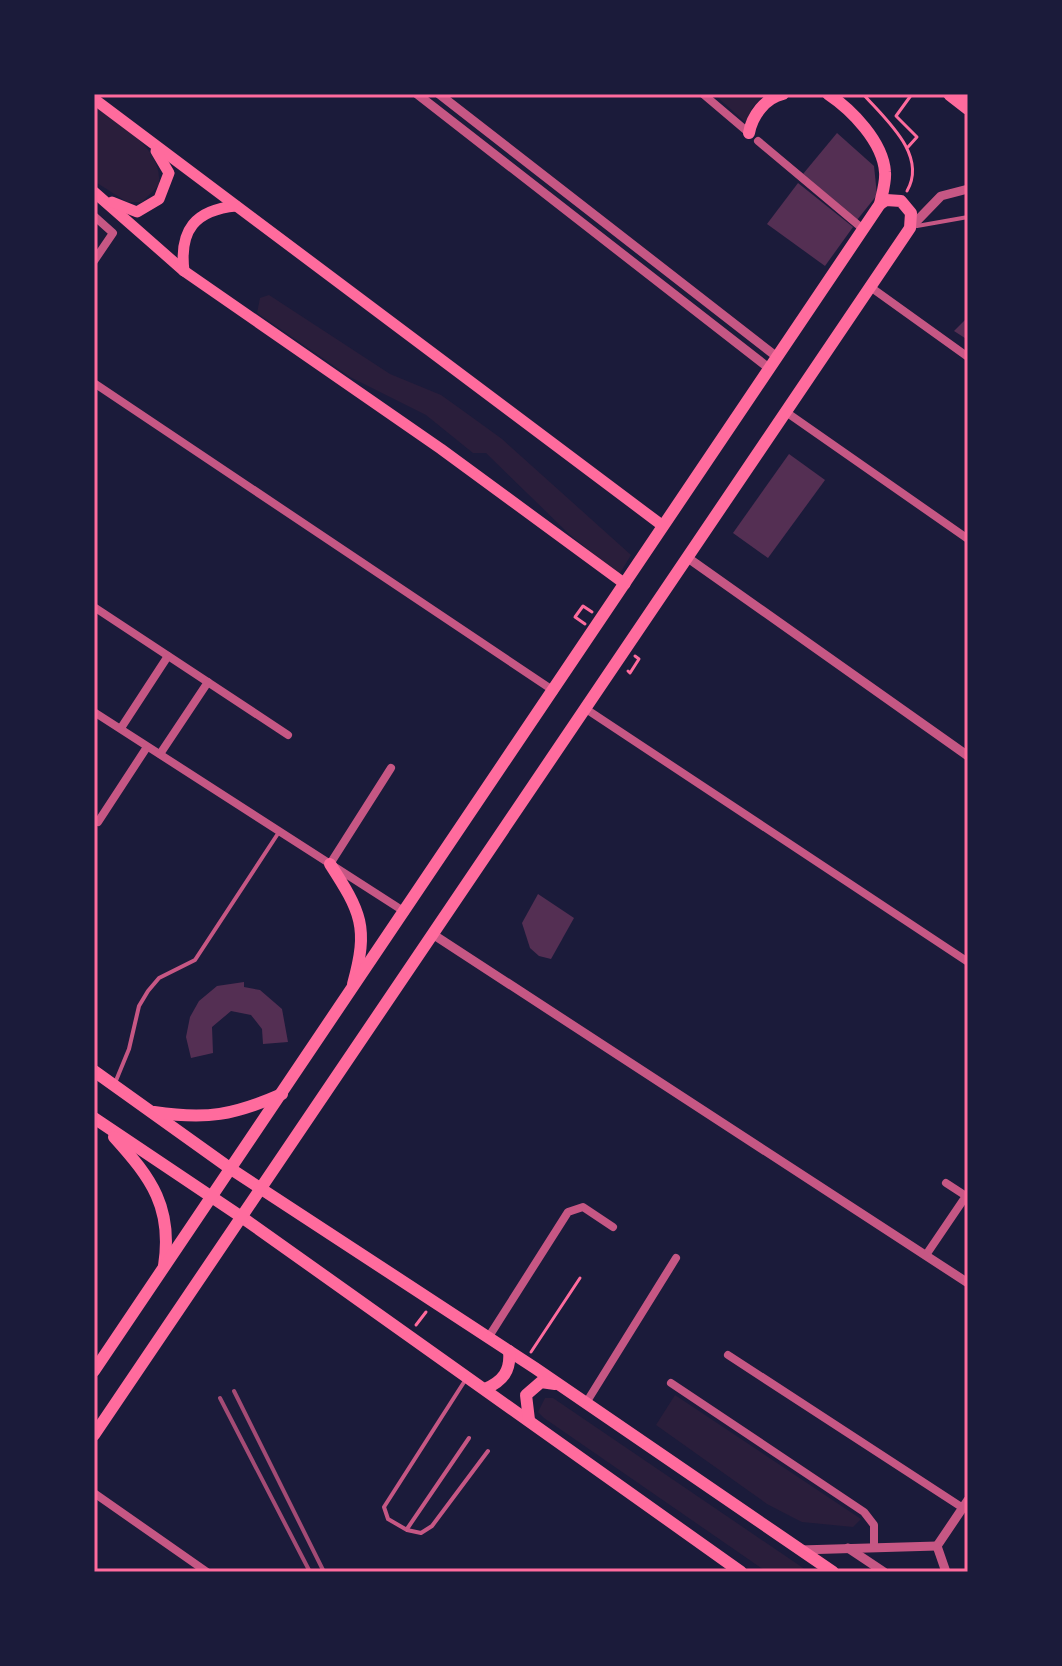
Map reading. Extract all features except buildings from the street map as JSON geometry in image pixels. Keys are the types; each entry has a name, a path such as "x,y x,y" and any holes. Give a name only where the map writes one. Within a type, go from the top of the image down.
{"highway":[{"path":"950,94 968,108"}],"main road":[{"path":"754,137 760,110 775,96 783,94"},
{"path":"818,94 844,105"},
{"path":"828,94 844,105 873,140 885,169 880,204"},
{"path":"94,99 663,526"},
{"path":"94,192 137,212 159,199 169,173 146,138"},
{"path":"94,192 184,271 441,449 625,584"},
{"path":"94,1371 880,204 886,200 901,201 911,213 910,228 94,1435"},
{"path":"184,271 181,251 187,232 199,217 217,208 236,206"},
{"path":"330,864 360,917 361,939 350,993"},
{"path":"94,1071 231,1169 509,1351 833,1572"},
{"path":"150,1112 190,1118 219,1117 282,1094"},
{"path":"96,1119 243,1218 741,1572"},
{"path":"96,1119 145,1174 158,1196 169,1237 163,1272"},
{"path":"485,1389 504,1377 510,1365 509,1351"},
{"path":"529,1420 526,1395 541,1382 558,1384"}],"street":[{"path":"417,94 749,353 773,363"},
{"path":"439,94 758,342 773,363"},
{"path":"703,94 863,229"},
{"path":"910,228 941,196 968,189"},
{"path":"94,216 113,233 94,261"},
{"path":"869,286 968,357"},
{"path":"749,353 761,353 758,342"},
{"path":"94,383 554,691"},
{"path":"786,412 968,539"},
{"path":"688,558 968,756"},
{"path":"94,607 288,735"},
{"path":"121,728 168,656"},
{"path":"160,754 208,682"},
{"path":"586,709 968,962"},
{"path":"94,712 405,912"},
{"path":"98,822 147,747"},
{"path":"330,864 391,768"},
{"path":"434,935 968,1283"},
{"path":"926,1255 966,1196 946,1183"},
{"path":"488,1338 568,1212 583,1207 613,1227"},
{"path":"586,1403 676,1258"},
{"path":"728,1355 965,1504 937,1546"},
{"path":"671,1383 864,1512 874,1525 874,1548"},
{"path":"94,1493 207,1572"},
{"path":"799,1550 937,1546"},
{"path":"937,1546 946,1572"},
{"path":"848,1548 884,1572"}],"lane":[{"path":"910,228 968,217"},
{"path":"114,1085 129,1049 139,1006 148,991 159,978 195,960 279,832"},
{"path":"467,1377 384,1507 388,1519 407,1530 421,1533 432,1526 488,1451"},
{"path":"407,1530 469,1438"}],"path":[{"path":"863,94 908,147 913,181 901,201"},
{"path":"908,147 917,137 896,116 912,94"},
{"path":"583,606 575,617 588,626"},
{"path":"626,650 639,659 630,673"},
{"path":"525,1362 580,1278"},
{"path":"409,1336 433,1302"}],"shaded area":[{"path":"714,94 765,94 752,108 746,123"},
{"path":"94,106 138,139 154,159 159,185 142,202 127,202 94,181"},
{"path":"269,295 390,374 441,395 502,439 631,555 619,575 569,534 486,453 473,453 426,415 350,377 257,313 260,298"},
{"path":"675,1395 861,1519 853,1527 802,1522 767,1504 656,1425"},
{"path":"545,1398 553,1398 809,1572 767,1572 544,1418 538,1412"}],"railway":[{"path":"234,1391 324,1572"},
{"path":"220,1398 310,1572"}]}
